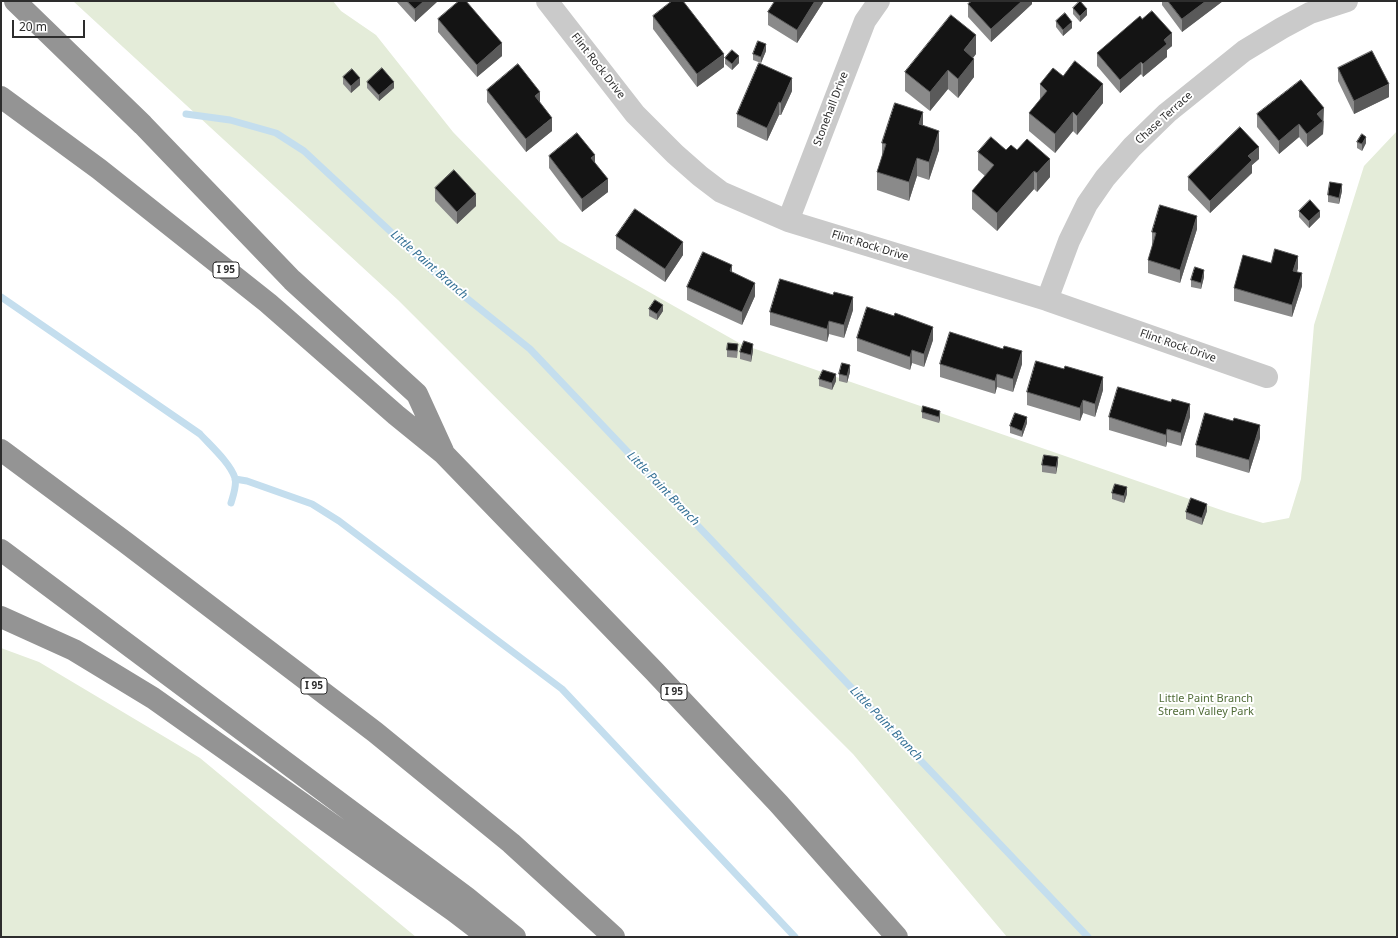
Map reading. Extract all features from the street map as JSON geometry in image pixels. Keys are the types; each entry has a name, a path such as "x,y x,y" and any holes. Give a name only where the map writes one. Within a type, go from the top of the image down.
{"highway":[{"path":"15,1 143,126 292,280 417,394 444,454"},
{"name":"I 95","path":"1,96 99,169 268,303 396,415 444,454 687,706 779,804 897,937"},
{"name":"I 95","path":"1,450 375,732 511,843 614,937"},
{"path":"1,550 466,897 515,937"},
{"path":"1,617 74,650 153,698 448,906 488,937"}],"street":[{"name":"Flint Rock Drive","path":"547,1 635,114 675,154 721,192 788,221 1047,300 1267,377"},
{"name":"Stonehall Drive","path":"788,221 865,21 879,1"},
{"name":"Chase Terrace","path":"1047,300 1069,241 1087,204 1105,178 1142,137 1167,113 1244,51 1310,13 1347,1"}],"green space":[{"name":"Little Paint Branch Stream Valley Park","path":"73,1 333,1 341,11 376,35 453,132 559,241 741,344 1227,512 1263,523 1289,518 1301,479 1314,325 1364,166 1397,131 1397,937 1007,937 853,754 398,300"},
{"path":"1,648 39,662 200,758 416,937 1,937"}],"building":[{"path":"407,1 424,1 415,9"},
{"path":"459,1 466,1 502,43 477,65 438,19"},
{"path":"672,1 683,1 724,54 697,74 653,16"},
{"path":"775,1 815,1 797,30 768,12"},
{"path":"972,1 1022,1 991,29 968,4"},
{"path":"1080,1 1087,9 1080,16 1073,8"},
{"path":"1168,1 1206,1 1182,19"},
{"path":"1152,11 1172,33 1164,40 1167,44 1143,64 1141,62 1120,80 1097,53 1140,16 1142,19"},
{"path":"1065,13 1072,22 1063,30 1056,21"},
{"path":"951,15 976,35 964,50 974,59 958,79 948,70 930,92 905,72"},
{"path":"758,41 766,44 761,57 753,54"},
{"path":"732,50 739,56 732,64 725,58"},
{"path":"1372,51 1389,84 1354,101 1338,68"},
{"path":"1075,61 1103,84 1077,116 1073,112 1055,134 1029,113 1047,91 1040,84 1053,68 1063,76"},
{"path":"759,63 792,78 781,103 779,102 767,128 737,114"},
{"path":"518,64 540,92 535,96 552,118 526,139 487,90"},
{"path":"382,68 394,82 379,95 367,82"},
{"path":"352,69 360,78 351,86 343,77"},
{"path":"1301,80 1324,108 1317,114 1323,121 1307,134 1299,124 1279,141 1257,114"},
{"path":"895,103 923,112 919,124 939,131 929,162 917,158 909,182 877,172 886,144 882,143"},
{"path":"1240,127 1259,147 1248,156 1252,160 1210,201 1188,177"},
{"path":"577,133 595,155 591,158 608,179 582,199 549,156"},
{"path":"1362,134 1366,137 1362,144 1357,142"},
{"path":"991,137 1006,150 1011,145 1017,150 1027,139 1050,159 1037,173 1034,171 997,213 972,191 994,165 978,152"},
{"path":"454,170 476,194 457,212 435,188"},
{"path":"1330,182 1342,184 1339,198 1328,195"},
{"path":"1310,200 1320,211 1309,221 1299,211"},
{"path":"1160,205 1197,216 1180,270 1148,260 1156,233 1152,232"},
{"path":"635,209 683,242 665,269 616,236"},
{"path":"1275,249 1298,256 1293,271 1302,273 1292,305 1234,288 1243,255 1271,263"},
{"path":"703,252 732,265 730,271 755,283 742,312 687,287"},
{"path":"1195,267 1204,270 1201,283 1191,280"},
{"path":"780,279 833,295 834,292 853,297 844,325 829,321 827,329 770,312"},
{"path":"655,300 663,305 657,314 649,309"},
{"path":"867,307 894,316 895,313 933,327 924,354 912,350 910,357 857,338"},
{"path":"950,332 1003,349 1004,346 1022,351 1013,379 997,374 995,381 940,364"},
{"path":"744,341 753,344 751,355 740,352"},
{"path":"728,343 738,344 737,351 727,350"},
{"path":"1036,361 1064,369 1065,366 1103,377 1095,404 1083,400 1080,408 1027,392"},
{"path":"842,363 850,365 847,376 839,374"},
{"path":"823,370 836,374 832,383 819,379"},
{"path":"1118,387 1171,402 1172,399 1190,404 1181,433 1167,429 1166,435 1109,417"},
{"path":"923,406 940,411 939,417 922,412"},
{"path":"1015,413 1027,417 1022,431 1010,426"},
{"path":"1205,413 1233,421 1234,418 1260,425 1249,460 1196,445"},
{"path":"1044,455 1058,457 1056,467 1042,465"},
{"path":"1115,484 1127,487 1124,496 1112,493"},
{"path":"1191,498 1207,504 1202,518 1186,512"}],"waterway":[{"name":"Little Paint Branch","path":"186,114 230,120 276,133 304,151 434,272 530,349 1088,937"},
{"path":"1,297 200,434 220,455 233,472 236,484 231,503"},
{"path":"235,479 247,481 312,504 339,521 562,689 795,937"}]}
